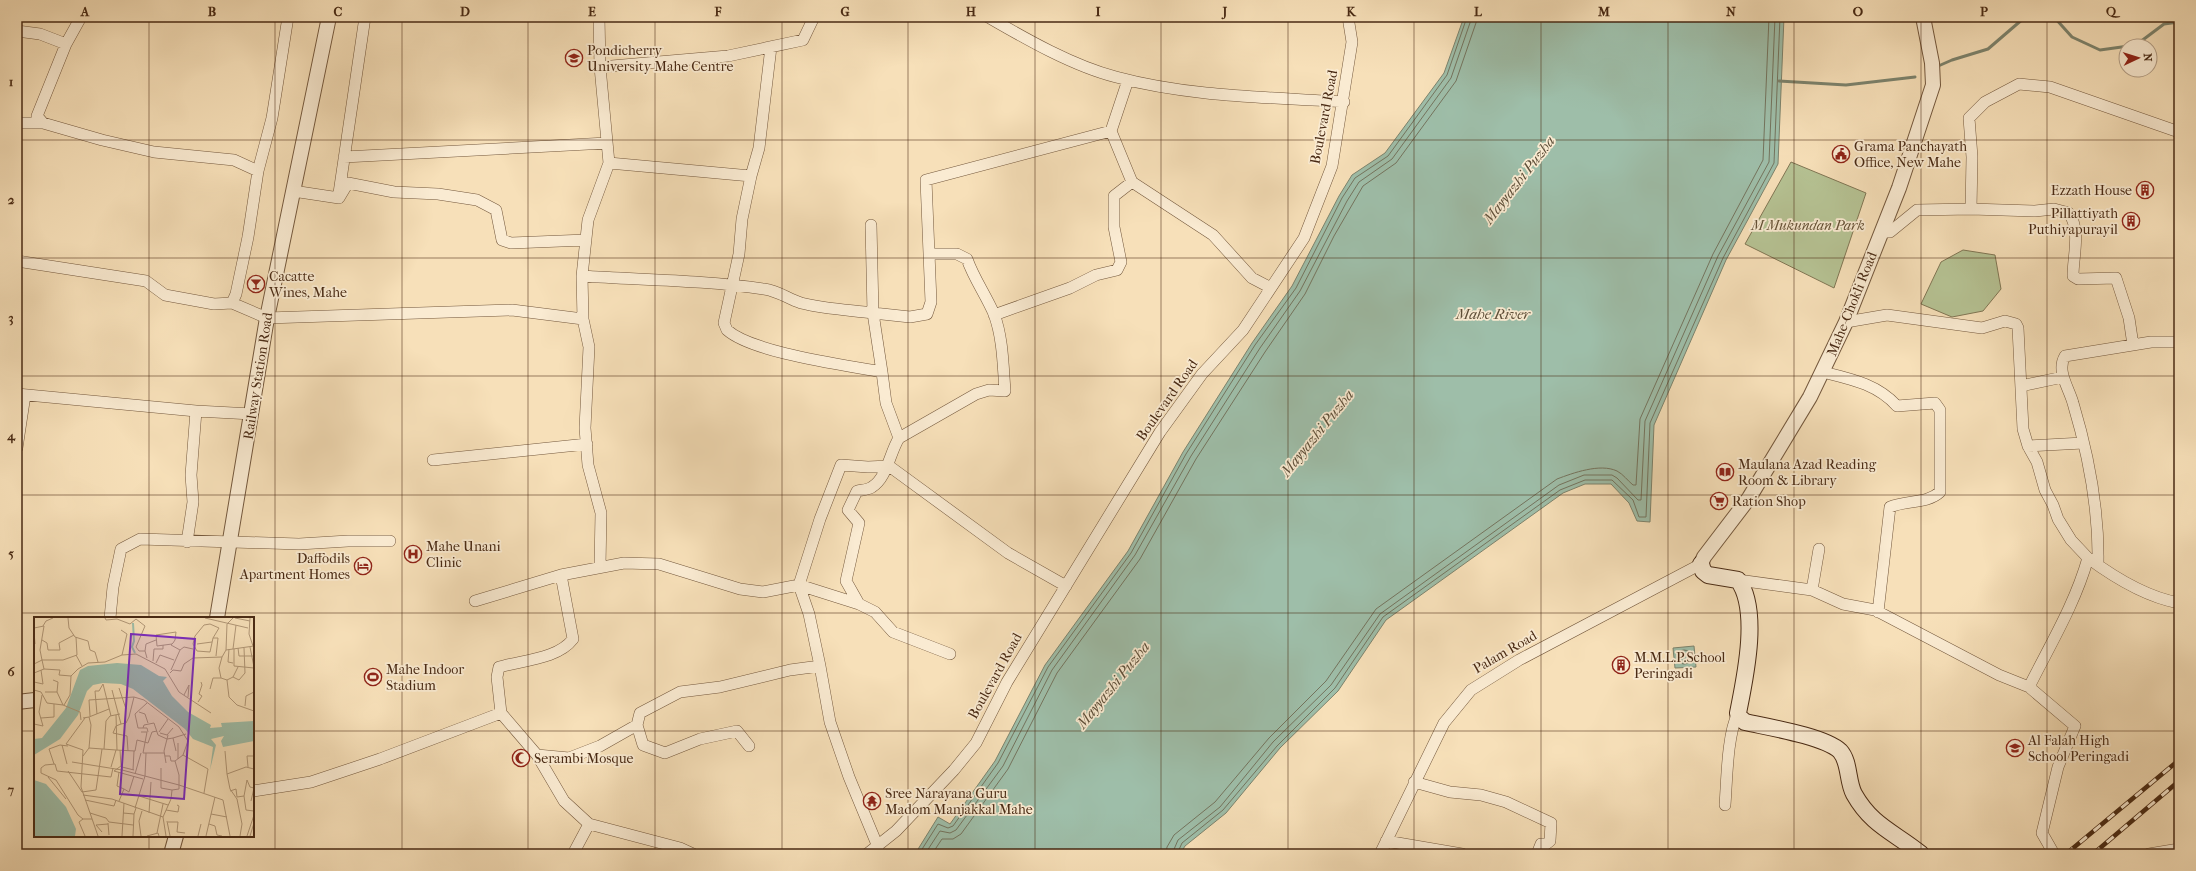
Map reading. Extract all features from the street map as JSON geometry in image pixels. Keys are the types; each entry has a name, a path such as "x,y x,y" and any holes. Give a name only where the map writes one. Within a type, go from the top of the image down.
{"main road":[{"path":"1701,564 1703,572 1708,575 1738,580 1748,598 1748,663 1738,713 1739,717 1745,722 1818,739 1840,751 1845,758 1853,793 1871,818 1886,831 1921,854"}],"street":[{"path":"43,123 37,116 66,44 81,17"},
{"path":"232,303 236,294 248,237 258,171 272,118 288,17"},
{"name":"Railway Station Road","path":"217,617 267,318 329,17"},
{"path":"338,198 365,17"},
{"path":"599,17 600,67 609,163 588,220 582,276 583,319 589,347 585,428 588,465 601,513 600,566"},
{"path":"600,67 728,56 803,40 814,17"},
{"path":"988,17 1026,39 1058,55 1115,77 1186,92 1344,102"},
{"name":"Boulevard Road","path":"867,854 878,847 954,770 976,743 1007,682 1160,432 1202,374 1243,330 1304,238 1332,166 1344,102 1352,42 1348,17"},
{"name":"Mahe-Chokli Road","path":"1701,564 1704,557 1749,498 1810,397 1846,322 1917,139 1933,85 1932,63 1923,17"},
{"path":"17,31 40,34 66,44"},
{"path":"771,47 759,148 742,219 739,254 724,323 727,330 731,334 746,341 814,359 882,372"},
{"path":"1128,80 1111,131 1132,182 1213,235 1252,278 1271,288"},
{"path":"1971,209 1972,157 1969,118 1985,102 2019,84 2050,87 2179,132"},
{"path":"17,123 43,123 102,140 154,152 234,160 258,171"},
{"path":"582,276 732,285 777,292 798,302 820,307 910,317 927,314 932,302 926,180 1111,131"},
{"path":"344,157 607,143"},
{"path":"609,163 752,176"},
{"path":"994,315 1070,288 1096,275 1117,270 1121,262 1114,227 1114,196 1132,182"},
{"path":"338,198 348,183 394,192 454,196 477,200 496,210 502,240 511,243 586,240"},
{"path":"293,191 338,198"},
{"path":"1881,232 1890,232 1917,210 1971,209 2035,211 2054,209 2069,213 2074,226 2076,247 2074,276 2078,279 2116,278 2129,318 2133,345"},
{"path":"871,225 874,314 886,403 899,438"},
{"path":"859,604 846,581 859,522 848,510 857,491 872,487 889,466 892,449 899,438 976,394 989,390 1005,391 999,333 994,315 976,282 967,259 957,254 930,254"},
{"path":"17,261 146,281 165,295 214,304 232,303 267,318 512,310 583,319"},
{"path":"1846,322 1887,315 1982,328 2005,321 2016,324 2018,328 2023,429 2028,446 2037,462 2045,490 2058,519 2071,540 2088,558 2112,575 2159,599 2179,603"},
{"path":"2098,564 2097,531 2090,476 2073,402 2063,377 2063,361 2065,356 2151,342 2179,342"},
{"path":"1823,372 1871,386 1890,398 1897,406 1935,403 1940,410 1940,492 1934,497 1899,503 1890,507 1878,612"},
{"path":"2020,386 2063,377"},
{"path":"17,448 21,395 99,400 196,411 252,414"},
{"path":"187,542 193,502 191,475 196,411"},
{"path":"2028,446 2083,443"},
{"path":"433,460 587,444"},
{"path":"878,847 849,777 830,722 809,614 799,585 820,519 841,465 889,466 1008,553 1066,586"},
{"path":"110,617 113,587 121,549 140,539 187,542 231,541 299,544 348,541 390,541"},
{"path":"1812,590 1819,549"},
{"path":"2029,688 2070,607 2082,580 2088,558"},
{"path":"475,601 561,575 600,566 624,563 659,564 740,589 763,592 799,585 859,604 875,612 893,632 950,654"},
{"name":"Palam Road","path":"1380,854 1444,723 1471,690 1519,660 1701,564"},
{"path":"561,575 573,639 567,648 556,653 499,667 497,677 501,713 537,755 564,801 589,824 680,848 693,854"},
{"path":"1738,580 1812,590 1843,604 1878,612 1999,675 2029,688 2075,726 2058,767 2042,832 2054,854"},
{"path":"749,746 737,731 700,739 665,753 643,745 637,725 640,713 680,692 720,687 790,670 820,666"},
{"path":"17,702 34,700"},
{"path":"254,791 311,782 380,759 501,713"},
{"path":"1725,805 1734,720 1738,713"},
{"path":"537,755 569,758 600,746 637,725"},
{"path":"1414,782 1450,792 1481,795 1500,800 1529,814 1546,820 1551,823 1550,841 1546,844 1541,844 1537,854"},
{"path":"573,854 589,824"},
{"path":"171,854 176,837"},
{"path":"1386,841 1462,854"},
{"path":"2149,854 2179,849"}],"green space":[{"name":"M Mukundan Park","path":"1791,162 1866,193 1834,288 1745,244"},
{"path":"1963,250 1995,255 2001,289 1983,311 1952,317 1921,304 1941,262"}],"water":[{"name":"Mahe River","path":"1464,17 1784,17 1778,164 1726,260 1654,425 1650,522 1637,521 1629,503 1611,484 1585,484 1563,493 1386,620 1338,691 1280,748 1226,813 1185,846 1180,854 915,854 938,817 950,824 995,761 1045,665 1128,551 1183,452 1252,343 1292,286 1339,196 1352,175 1385,153 1444,73"},
{"path":"1694,646 1696,667 1675,668 1673,648"}],"waterway":[{"path":"1936,67 1952,60 1988,49 2024,18 2032,17"},
{"path":"2054,17 2072,37 2100,50 2136,45 2164,24 2179,22"},
{"path":"1779,81 1846,85 1915,77"}],"railway":[{"path":"2066,854 2179,760"},
{"path":"2093,854 2179,781"}],"place":[{"name":"Pondicherry University Mahe Centre","path":"574,58"},
{"name":"Grama Panchayath Office, New Mahe","path":"1841,154"},
{"name":"Ezzath House","path":"2145,190"},
{"name":"Pillattiyath Puthiyapurayil","path":"2131,221"},
{"name":"Cacatte Wines, Mahe","path":"256,284"},
{"name":"Maulana Azad Reading Room & Library","path":"1725,472"},
{"name":"Ration Shop","path":"1719,501"},
{"name":"Mahe Unani Clinic","path":"413,554"},
{"name":"Daffodils Apartment Homes","path":"363,566"},
{"name":"M.M.L.P.School Peringadi","path":"1621,665"},
{"name":"Mahe Indoor Stadium","path":"373,677"},
{"name":"Al Falah High School Peringadi","path":"2015,748"},
{"name":"Serambi Mosque","path":"521,758"},
{"name":"Sree Narayana Guru Madom Manjakkal Mahe","path":"872,801"}],"water label":[{"name":"Mayyazhi Puzha","path":"1519,180"},
{"name":"Mayyazhi Puzha","path":"1317,433"},
{"name":"Mayyazhi Puzha","path":"1113,685"}]}
